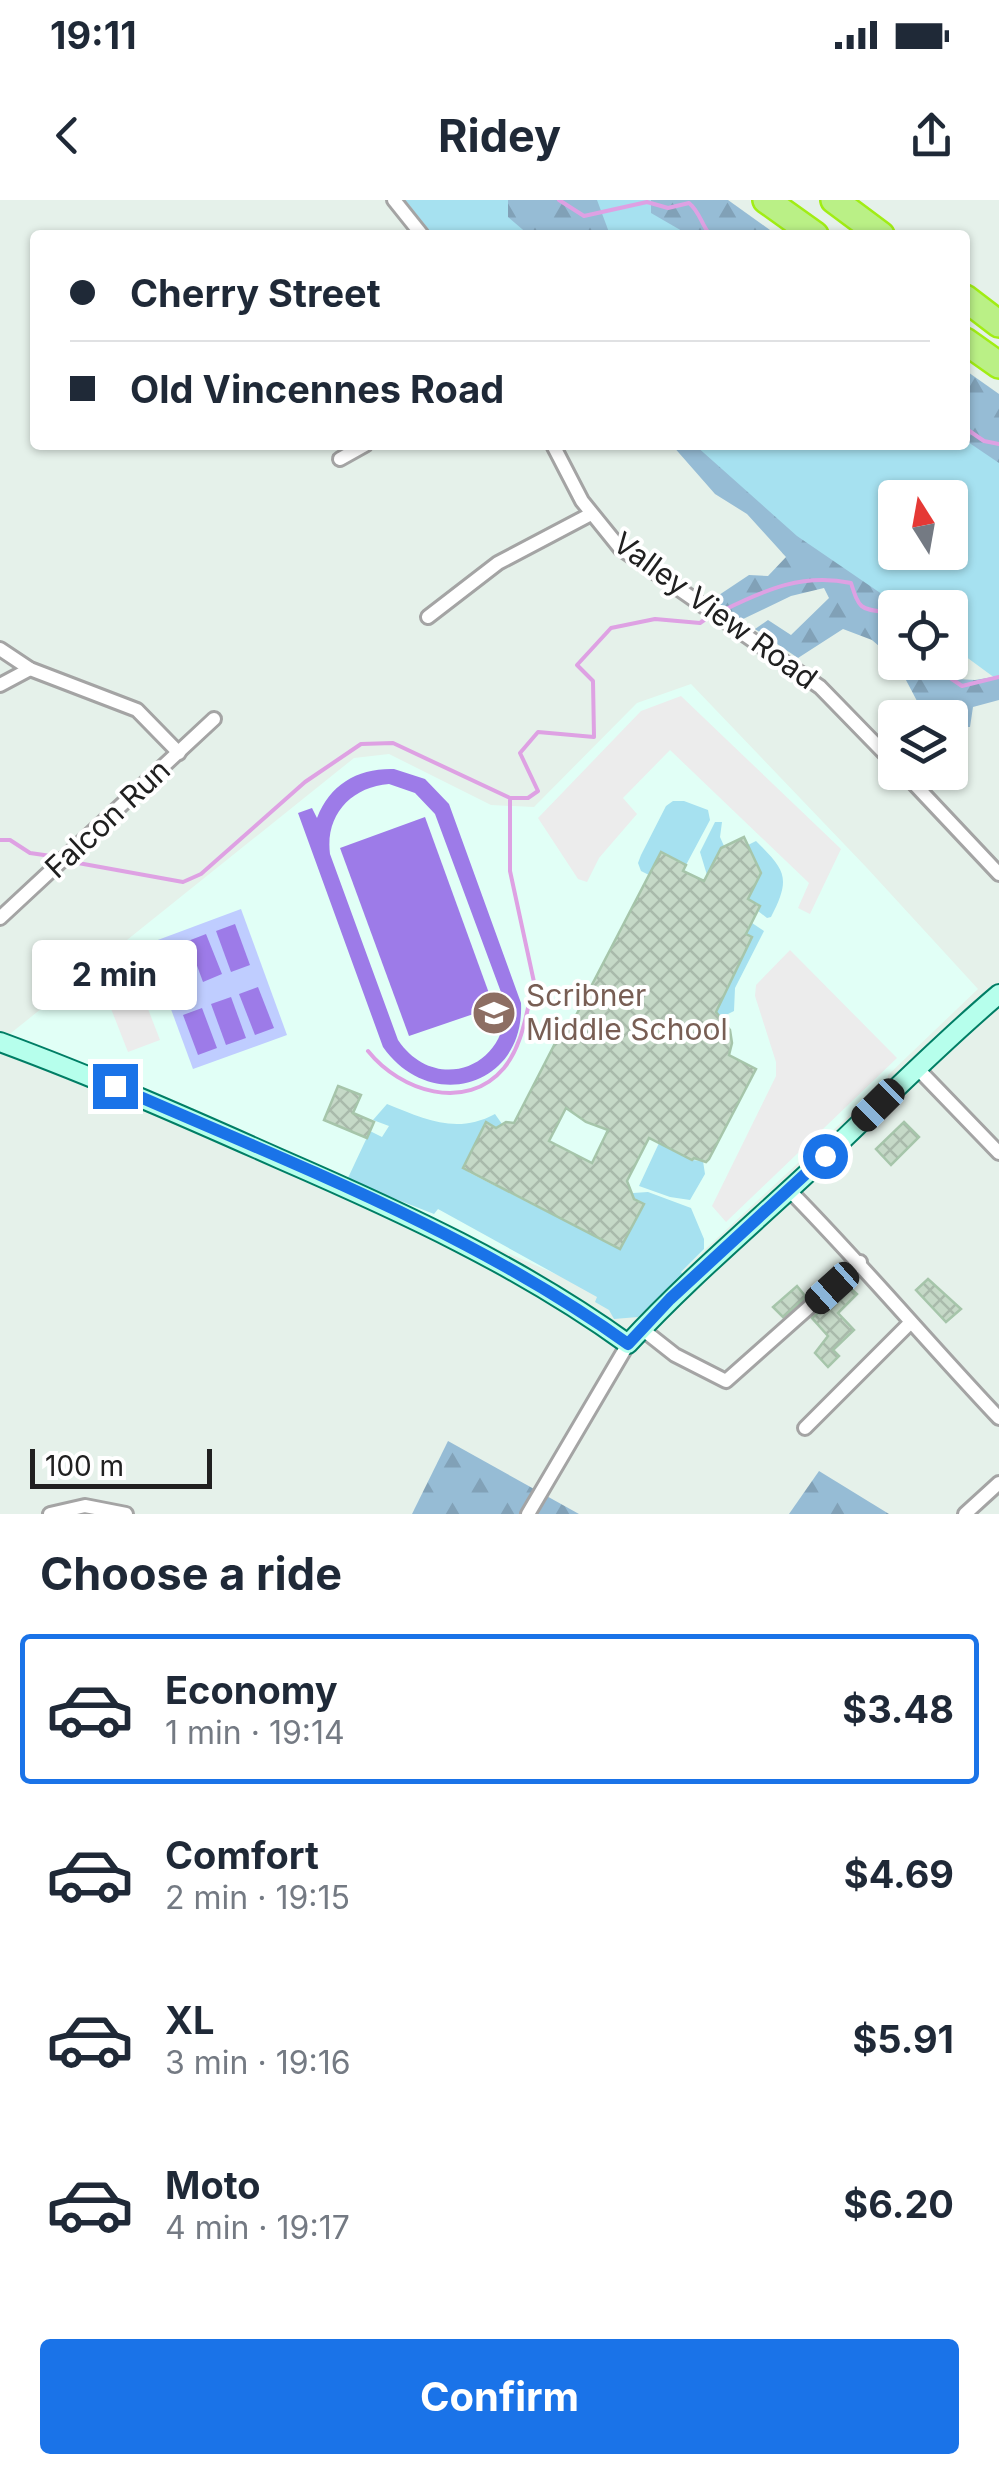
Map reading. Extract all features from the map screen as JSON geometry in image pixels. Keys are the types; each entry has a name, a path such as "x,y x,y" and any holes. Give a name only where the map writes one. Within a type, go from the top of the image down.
{"highway":[{"path":"766,200 808,230"},
{"path":"834,200 874,230"},
{"path":"970,302 999,324"},
{"path":"970,345 999,365"}],"street":[{"path":"394,200 418,230"},
{"path":"340,459 356,450"},
{"name":"Valley View Road","path":"556,450 591,514 636,561 820,686 878,746"},
{"path":"428,616 498,563 591,514"},
{"path":"0,650 30,669 137,710 179,753"},
{"path":"0,686 30,669"},
{"name":"Falcon Run","path":"0,918 214,719"},
{"path":"920,790 999,874"},
{"path":"528,1514 628,1344 916,1068 999,994"},
{"path":"0,1042 115,1086 429,1224 562,1298 628,1344"},
{"path":"916,1068 999,1154"},
{"path":"789,1190 860,1262 910,1323 999,1418"},
{"path":"642,1329 676,1355 726,1381 860,1262"},
{"path":"805,1428 910,1323"},
{"path":"965,1514 999,1483"},
{"path":"50,1514 85,1506 124,1513"}],"shaded area":[{"path":"405,200 706,200 747,230 429,230"},
{"path":"970,392 999,413 999,681 968,658 968,590 878,590 878,600 682,450 970,450"},
{"name":"Scribner Middle School","path":"691,684 978,989 887,1080 639,1311 151,1095 6,1037 354,758 389,754 491,805 534,807 637,703"},
{"path":"681,696 841,849 810,914 798,908 809,883 670,750 623,798 637,814 599,858 587,882 578,879 538,818 641,711"},
{"path":"381,769 425,779 449,804 521,1003 518,1032 508,1055 491,1072 471,1082 448,1085 425,1080 403,1068 383,1047 298,813 312,808 317,818 329,796 347,780","holes":["389,784 415,793 435,814 505,1003 503,1026 495,1044 483,1058 449,1070 431,1067 413,1057 398,1040 330,854 336,816 352,797"]},
{"path":"684,801 708,810 710,820 686,865 661,853 649,875 641,871 641,855 666,806"},
{"path":"425,817 494,1007 409,1036 340,848"},
{"path":"715,822 722,822 720,837 724,846 707,875 700,852"},
{"path":"756,841 774,860 782,876 781,893 771,917 767,918 758,911 760,906 748,899 761,873 748,845"},
{"path":"241,909 287,1035 193,1069 147,944"},
{"path":"752,923 764,931 735,988 734,1011 719,1015 713,1027 709,1025 720,999 752,938 746,934"},
{"path":"235,924 250,965 231,972 216,931"},
{"path":"206,934 222,974 203,982 188,941"},
{"path":"179,944 194,985 175,992 159,952"},
{"path":"790,950 897,1058 726,1222 712,1206 776,1076 776,1062 755,996 756,985"},
{"path":"131,965 160,1040 128,1052 99,978"},
{"path":"258,987 274,1028 255,1035 239,994"},
{"path":"231,997 246,1038 226,1045 211,1004"},
{"path":"202,1008 217,1048 198,1055 183,1015"},
{"path":"387,1104 454,1124 495,1114 502,1124 497,1128 485,1123 463,1168 470,1173 620,1249 643,1204 631,1197 633,1193 648,1192 691,1208 704,1239 704,1249 681,1272 683,1275 638,1317 614,1319 609,1310 595,1302 597,1297 438,1209 434,1214 347,1180 370,1131 382,1137 389,1126 373,1120"},
{"path":"659,1143 692,1160 703,1161 705,1174 690,1200 639,1186"}],"green space":[{"path":"508,200 597,200 608,230 523,230 508,217"},
{"path":"651,200 728,200 770,230 680,230 651,213"},
{"path":"970,374 999,394 999,463 970,443"},
{"path":"676,450 701,450 797,536 878,591 878,645 843,629 798,658 755,629 768,620 791,635 829,598 824,588 791,596 741,620 713,599 749,575 768,576 786,557 747,514 715,494"},
{"path":"999,676 999,700 973,707 970,727 968,700 916,700 906,680"},
{"path":"448,1441 579,1514 412,1514"},
{"path":"819,1471 889,1514 789,1514"}],"building":[{"path":"744,837 761,873 748,899 760,906 746,934 752,937 716,1012 730,1030 729,1055 756,1069 706,1162 692,1160 649,1138 627,1181 634,1199 644,1204 620,1249 463,1168 486,1122 496,1128 506,1122 514,1123 565,1024 570,1027 661,852 686,865 683,871 704,881 721,848","holes":["566,1108 586,1122 608,1130 592,1163 549,1141"]},
{"path":"338,1086 361,1095 353,1113 374,1122 367,1138 324,1120"},
{"path":"904,1122 919,1137 891,1165 876,1149"},
{"path":"928,1279 961,1309 946,1322 916,1290"},
{"path":"797,1286 806,1297 783,1317 773,1307"},
{"path":"848,1286 857,1294 838,1313 854,1330 833,1350 839,1356 828,1367 815,1353 828,1336 812,1318"}],"waterway":[{"path":"559,200 584,216 647,202 668,208 689,203 707,230"},
{"path":"970,431 984,441 999,444"},
{"path":"724,610 786,585 834,580 851,583 862,606 878,611"},
{"path":"78,863 183,882 201,874 305,782 361,744 393,743 510,798 528,798 538,791 520,753 538,732 594,737 593,681 577,665 611,628 655,619 700,623 707,618"},
{"path":"953,680 962,686 999,677"},
{"path":"510,800 510,871 534,982"},
{"path":"0,840 10,840 30,853 51,856"},
{"path":"368,1051 397,1077 415,1086 453,1093 471,1090 489,1082 510,1060 522,1033 531,995"}],"place":[{"name":"Scribner Middle School","path":"494,1013"}],"route":[{"path":"115,1086 429,1224 562,1298 628,1344 670,1299 825,1156"}]}
